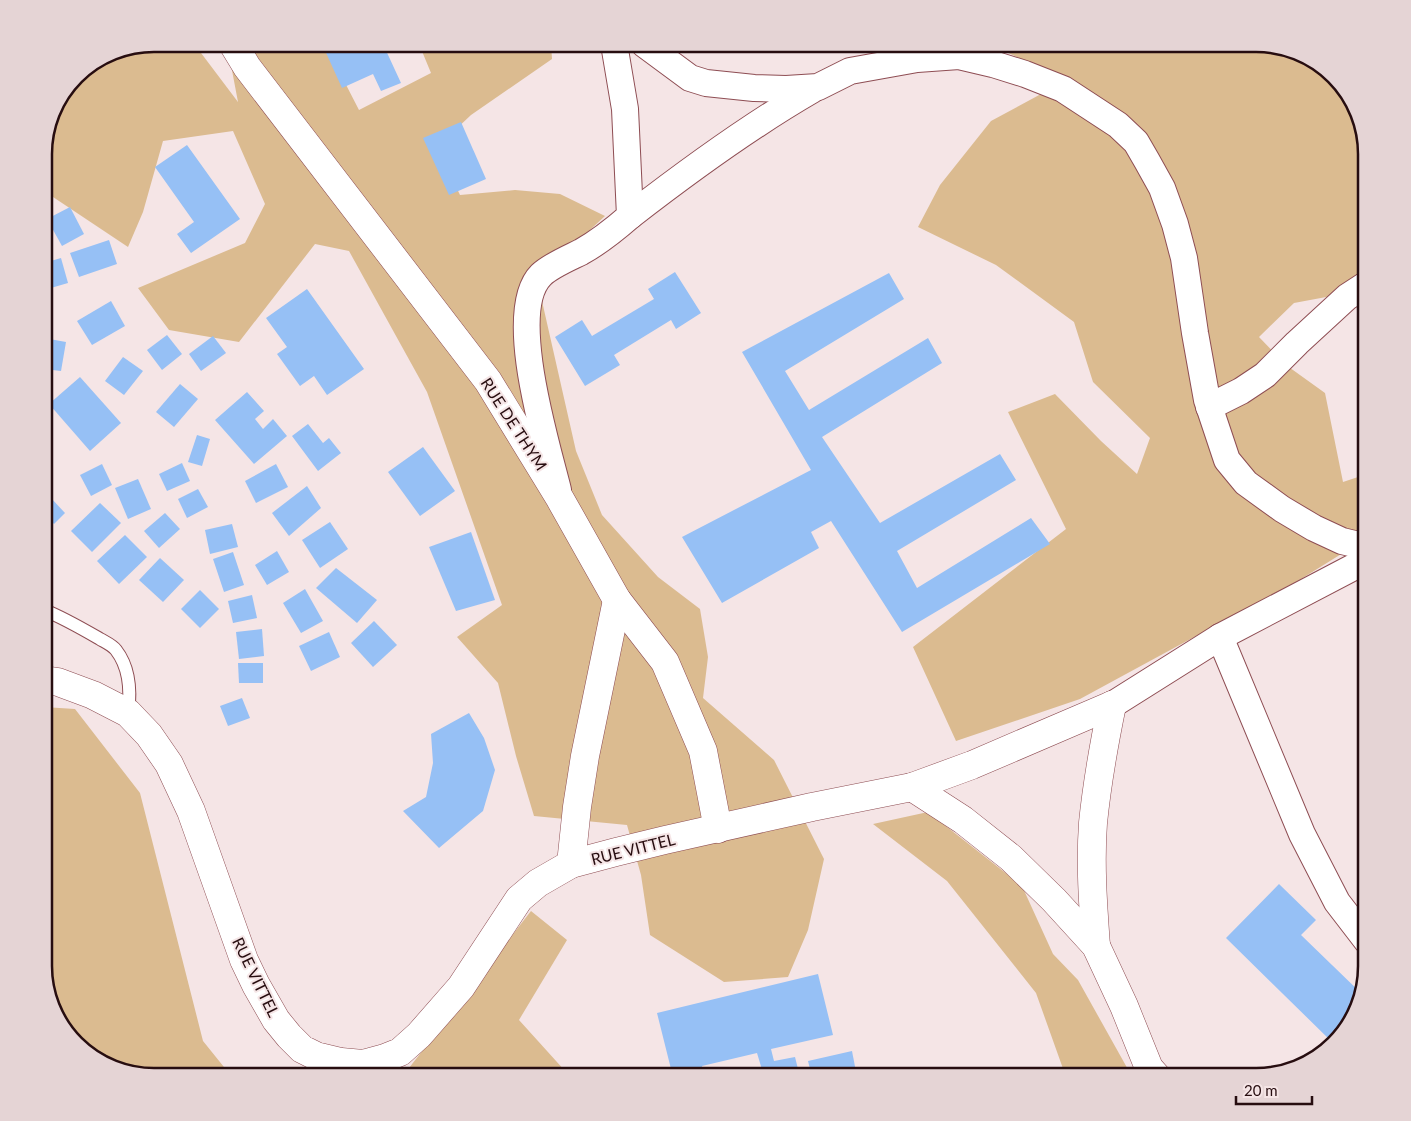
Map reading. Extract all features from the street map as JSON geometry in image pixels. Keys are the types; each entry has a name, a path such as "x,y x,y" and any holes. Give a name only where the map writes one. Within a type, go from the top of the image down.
{"street":[{"path":"560,496 530,370 527,307 532,290 541,275 611,233 677,180 780,109 818,87 850,71 949,52"},
{"path":"965,52 1063,89 1118,125 1136,142 1162,188 1175,224 1184,258 1207,400 1227,460 1246,483 1282,509 1314,528 1342,541 1358,545"},
{"name":"RUE DE THYM","path":"238,53 247,67 488,381 560,496 617,600 665,662 703,751 718,829"},
{"path":"615,53 625,109 630,216"},
{"path":"656,53 690,78 706,83 754,88 818,87"},
{"path":"1209,407 1241,392 1265,375 1297,343 1358,290"},
{"path":"1096,946 1092,886 1093,825 1100,764 1112,705 1220,637 1358,565"},
{"path":"571,864 584,764 617,600"},
{"path":"1220,637 1302,834 1337,902 1358,929"},
{"name":"RUE VITTEL","path":"53,681 93,695 128,713 149,735 169,764 191,811 244,960 276,1020 302,1048 339,1066 364,1064 400,1052 419,1035 460,987 519,899 538,883 571,864 812,807 912,787 972,765 1112,705"},
{"path":"912,787 963,820 1011,858 1054,900 1096,946 1124,1006 1149,1068"}],"lane":[{"path":"53,614 70,621 115,648 124,664 129,680 128,713"}],"shaded area":[{"path":"1007,52 1257,52 1277,54 1296,60 1319,73 1338,92 1345,103 1357,134 1358,147 1358,287 1353,292 1294,303 1259,337 1286,365 1325,393 1343,482 1358,477 1358,544 1301,579 1080,699 956,741 913,647 1066,529 1008,412 1055,394 1101,441 1137,474 1150,438 1093,382 1074,322 996,265 918,227 940,185 991,121 1067,80"},
{"path":"201,53 238,102 229,53 330,53 359,110 431,73 423,53 552,53 552,59 471,115 437,147 460,195 515,190 560,194 605,216 537,279 576,451 602,515 658,577 700,609 708,657 703,698 774,760 824,859 808,930 788,977 724,982 650,935 641,875 627,825 534,816 516,756 498,683 457,637 502,605 427,392 349,251 315,244 239,342 169,330 138,288 245,243 265,204 233,131 163,141 143,212 128,247 53,197 54,134 60,115 66,103 82,82 92,73 115,60 134,54"},
{"path":"53,708 75,709 140,793 203,1041 225,1068 134,1067 103,1055 82,1039 73,1029 60,1006 54,987 53,974"},
{"path":"928,812 1022,886 1053,954 1078,980 1127,1068 1063,1068 1036,993 947,881 873,824"},
{"path":"531,911 567,940 519,1020 562,1068 409,1068"}],"building":[{"path":"326,53 387,53 401,83 381,91 373,74 342,88"},
{"path":"461,122 486,179 449,195 423,138"},
{"path":"187,145 240,219 191,253 177,234 194,222 155,167"},
{"path":"70,207 84,234 62,246 53,230 53,216"},
{"path":"109,240 117,264 79,277 70,253"},
{"path":"61,258 68,283 53,287 53,260"},
{"path":"675,272 701,313 676,329 671,320 614,355 620,365 585,386 555,337 582,320 592,336 654,299 648,289"},
{"path":"889,273 904,299 785,371 809,410 928,338 942,363 822,437 880,523 1000,454 1016,480 897,551 917,588 1031,518 1050,544 902,632 831,521 811,532 819,548 722,603 682,537 811,470 742,352"},
{"path":"307,289 364,369 327,395 314,376 300,386 277,354 287,347 266,318"},
{"path":"111,301 125,326 92,345 77,321"},
{"path":"167,335 182,354 162,370 147,350"},
{"path":"213,336 226,353 201,371 189,354"},
{"path":"53,340 66,342 61,371 53,370"},
{"path":"123,357 143,371 124,395 105,381"},
{"path":"80,377 121,423 90,451 53,409 53,401"},
{"path":"180,384 198,399 174,427 156,412"},
{"path":"247,392 264,411 255,419 263,429 273,419 287,436 254,464 215,420"},
{"path":"308,424 323,443 329,438 341,453 318,471 292,436"},
{"path":"197,435 210,439 202,466 188,462"},
{"path":"423,447 455,491 420,516 388,472"},
{"path":"182,463 190,481 167,491 159,474"},
{"path":"102,464 112,485 91,496 80,475"},
{"path":"276,464 288,487 256,503 245,481"},
{"path":"138,479 151,509 128,519 115,488"},
{"path":"307,486 321,508 289,536 272,513"},
{"path":"198,489 208,507 187,518 178,499"},
{"path":"53,500 65,513 53,523"},
{"path":"100,503 121,523 92,552 71,531"},
{"path":"165,513 180,529 159,548 144,531"},
{"path":"330,522 348,549 320,568 302,540"},
{"path":"232,524 238,547 210,554 205,530"},
{"path":"471,532 495,600 456,611 429,547"},
{"path":"125,535 147,557 119,584 97,561"},
{"path":"277,551 289,572 267,585 255,565"},
{"path":"233,552 244,585 224,592 213,559"},
{"path":"160,558 184,580 163,602 139,580"},
{"path":"336,568 377,600 357,623 316,588"},
{"path":"305,589 323,621 301,633 283,603"},
{"path":"200,590 219,609 200,628 181,609"},
{"path":"252,595 257,618 233,623 228,601"},
{"path":"374,621 397,645 373,667 351,643"},
{"path":"262,629 264,656 239,659 236,632"},
{"path":"329,632 340,657 311,671 299,646"},
{"path":"238,663 263,663 263,683 239,683"},
{"path":"242,698 250,718 228,726 220,706"},
{"path":"469,713 484,738 495,770 483,811 439,848 403,811 426,797 433,763 431,734"},
{"path":"1279,884 1316,920 1301,935 1356,988 1351,1006 1338,1029 1329,1039 1226,938"},
{"path":"818,974 833,1035 771,1049 774,1061 795,1057 798,1068 762,1068 757,1053 702,1066 702,1068 671,1068 657,1013"},
{"path":"852,1051 855,1068 810,1068 808,1061"}]}
